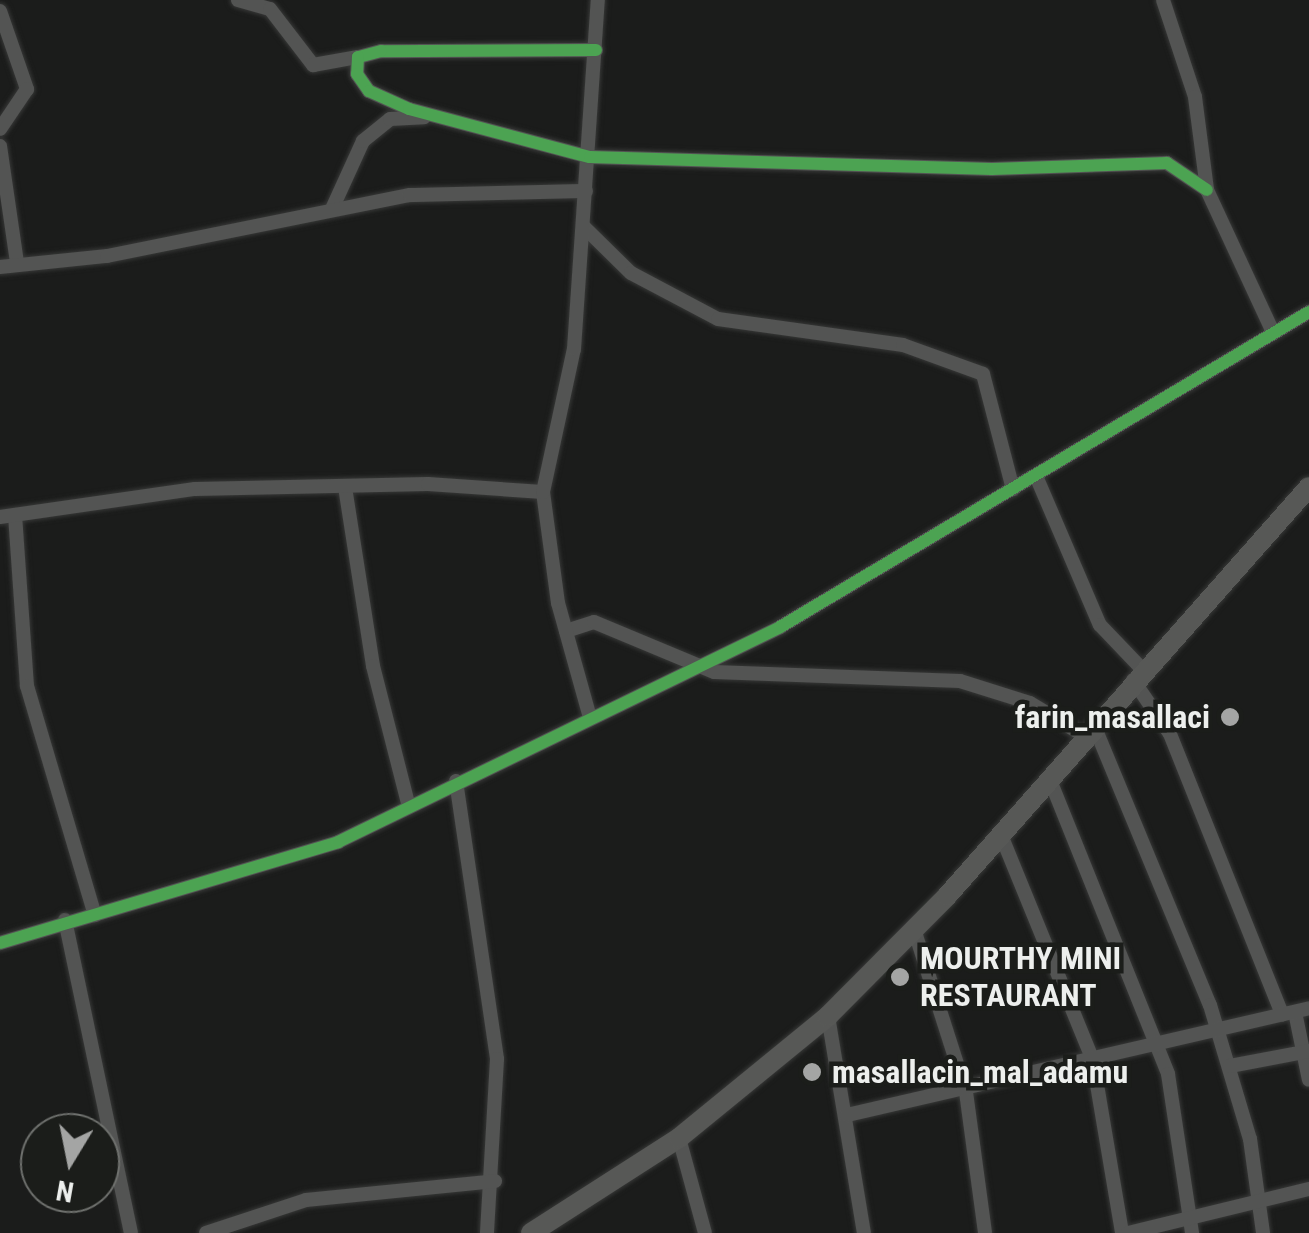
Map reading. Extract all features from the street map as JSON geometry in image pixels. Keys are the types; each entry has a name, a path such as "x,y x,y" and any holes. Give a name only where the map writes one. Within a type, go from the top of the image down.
{"street":[{"path":"238,0 270,9 314,65 475,46 596,50"},
{"path":"589,714 566,631 542,492 574,349 598,0"},
{"path":"1163,0 1195,97 1207,190 1273,332"},
{"path":"0,11 26,89 0,130"},
{"path":"358,57 369,91 431,117 590,157 992,169 1167,163 1207,190"},
{"path":"332,209 363,141 390,119 431,117"},
{"path":"0,146 16,263"},
{"path":"0,266 107,256 332,209 483,189 586,190"},
{"path":"583,226 631,273 704,314 902,344 983,374 1013,489"},
{"path":"0,943 65,920 95,915 338,842 408,803 690,664 780,626 1309,312"},
{"path":"1036,476 1100,625 1137,674 1170,734 1295,1012 1309,1080"},
{"path":"95,915 27,686 8,516 176,490 345,487 542,492"},
{"path":"345,487 373,666 408,803"},
{"path":"531,1233 680,1138 828,1016 1001,834 1137,674 1309,487"},
{"path":"566,631 594,622 714,672 960,681 1015,697 1089,729 1217,1026 1230,1066 1263,1233"},
{"path":"1050,780 1158,1044 1192,1233"},
{"path":"456,781 498,1059 495,1182 487,1233"},
{"path":"1001,834 1093,1062 1125,1233 1309,1189"},
{"path":"65,920 131,1233"},
{"path":"914,929 966,1092 985,1233"},
{"path":"848,1115 966,1092 1093,1062 1217,1026 1295,1012"},
{"path":"828,1016 848,1115 864,1233"},
{"path":"1230,1066 1306,1051"},
{"path":"680,1138 705,1233"},
{"path":"206,1233 306,1200 495,1182"}],"cycle path":[{"path":"596,50 381,51 358,57 357,74 369,91 409,109 590,157 992,169 1167,163 1207,190"},
{"path":"0,943 338,842 780,627 1309,312"}],"place":[{"name":"farin_masallaci","path":"1230,717"},
{"name":"MOURTHY MINI RESTAURANT","path":"900,977"},
{"name":"masallacin_mal_adamu","path":"812,1072"}]}
